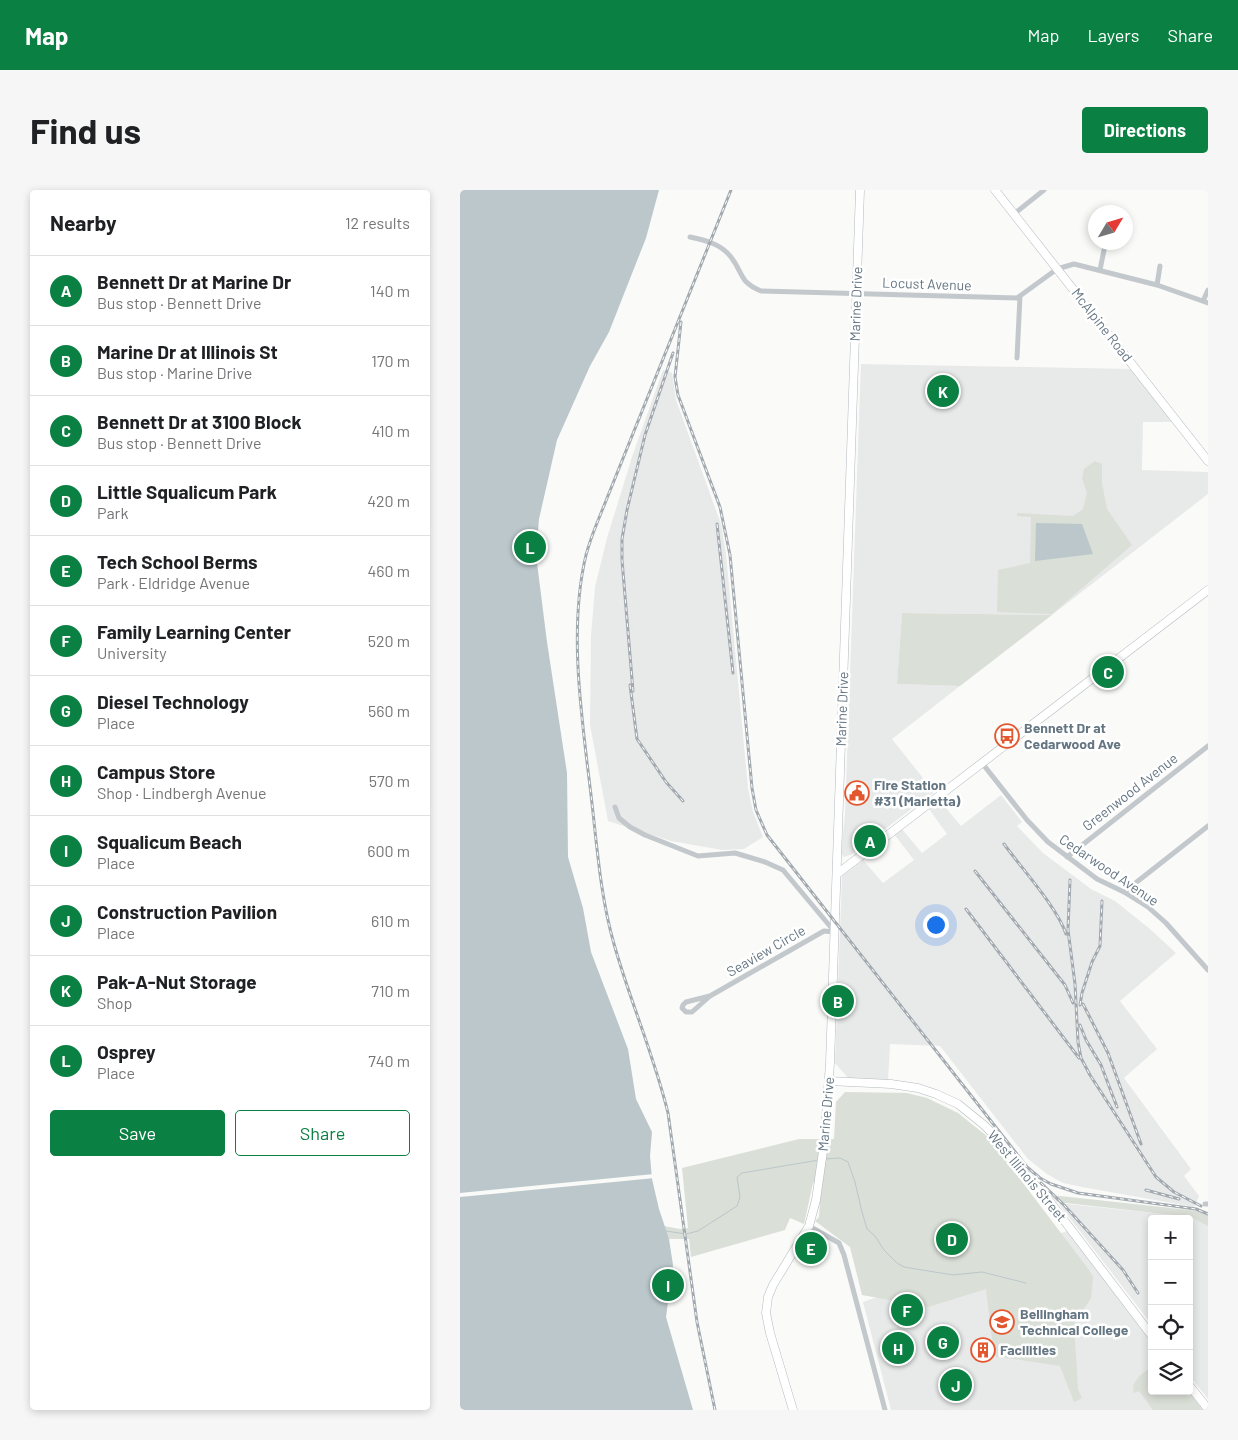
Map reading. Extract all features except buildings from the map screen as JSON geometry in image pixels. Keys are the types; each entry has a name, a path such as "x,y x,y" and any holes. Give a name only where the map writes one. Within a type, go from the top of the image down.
{"main road":[{"name":"Marine Drive","path":"793,1410 766,1313 768,1297 773,1285 808,1226 816,1200 826,1121 837,874 860,190"},
{"name":"McAlpine Road","path":"995,190 1208,460"},
{"path":"837,874 1208,590"},
{"name":"West Illinois Street","path":"829,1081 891,1084 918,1088 958,1104 999,1140 1025,1174 1053,1204 1148,1331"},
{"path":"1193,1390 1208,1409"}],"street":[{"path":"1014,214 1044,190"},
{"name":"Locust Avenue","path":"690,237 722,248 731,257 742,277 750,286 762,291 857,292 1017,298 1020,296"},
{"path":"1100,270 1104,250"},
{"path":"1017,358 1020,296 1057,269 1074,264 1156,285 1205,302 1208,290"},
{"path":"1156,285 1160,266"},
{"name":"Greenwood Avenue","path":"1066,857 1208,746"},
{"name":"Cedarwood Avenue","path":"982,762 1027,820 1048,842 1097,879 1124,892 1148,907 1166,923 1208,970"},
{"path":"615,807 619,818 630,827 698,856 735,853 765,862 783,870 834,932"},
{"path":"1124,892 1208,826"},
{"name":"Seaview Circle","path":"710,996 686,1002 682,1008 686,1012 692,1012 710,996 824,931 834,932"},
{"path":"808,1226 839,1243 844,1255 884,1410"}],"shaded area":[{"path":"460,190 659,190 646,238 609,332 590,366 557,440 539,519 536,555 567,773 568,857 583,908 591,952 628,1049 636,1099 652,1132 650,1156 652,1179 669,1239 673,1265 666,1317 693,1410 460,1410"},
{"path":"861,364 1131,369 1172,422 1143,422 1142,470 1208,472 1208,494 1052,615 902,613 897,684 960,686 892,739 934,792 852,854 844,857 841,853 845,815"},
{"path":"663,370 672,373 676,400 721,524 726,554 748,788 753,812 763,837 744,849 722,850 671,841 608,821 590,725 591,636 595,587 607,538 633,454"},
{"path":"1095,461 1102,464 1102,483 1107,509 1132,545 1052,614 997,612 998,570 1030,563 1031,517 1017,516 1017,513 1073,516 1083,509 1087,493 1082,478 1084,469"},
{"path":"1036,523 1082,524 1093,554 1035,561"},
{"path":"902,613 1052,615 960,686 897,684"},
{"path":"1001,795 1022,822 1017,826 1043,853 1091,889 1115,901 1176,953 1120,1001 1157,1049 1124,1078 1191,1169 1184,1176 1199,1196 1194,1207 1063,1183 1047,1174 1028,1159 940,1046 890,1044 888,1080 849,1079 835,1063 842,876 863,860 883,883 914,860 894,834 902,829 922,853 947,834 929,809 940,801 961,826"},
{"path":"845,1092 907,1093 927,1098 958,1113 988,1137 1093,1277 1091,1298 1074,1324 1078,1389 1082,1398 1074,1402 1060,1366 994,1356 986,1289 928,1307 862,1295 850,1247 815,1221 819,1217 821,1185 813,1183 804,1224 790,1218 785,1230 691,1257 689,1239 669,1239 664,1226 680,1229 688,1228 682,1168 799,1139 834,1139 836,1102"},
{"path":"1051,1195 1208,1212 1208,1226 1193,1218 1193,1215 1173,1215 1057,1202"},
{"path":"1058,1203 1174,1215 1148,1215 1148,1320"},
{"path":"1193,1217 1208,1225 1208,1399 1193,1380"},
{"name":"Bellingham Technical College","path":"1067,1231 1148,1337 1148,1395 1192,1395 1203,1410 891,1410 863,1302"},
{"path":"810,1233 825,1238 826,1241 807,1262 802,1255 796,1257"},
{"path":"1148,1369 1148,1395 1192,1395 1202,1410 1153,1410 1139,1391 1134,1393 1134,1384"}],"pier":[{"path":"654,1174 655,1178 460,1197 460,1193"}],"waterway":[{"path":"825,1159 840,1158 848,1162 867,1229 897,1263 904,1267 953,1275 982,1272 1026,1283"},
{"path":"666,1231 686,1234 698,1231 737,1206 740,1197 737,1177 742,1173 819,1160"}],"railway":[{"path":"715,1410 697,1322 668,1113 656,1070 620,965 605,907 584,736 577,644 581,584 590,543 731,190"},
{"path":"681,322 675,377 678,395 720,507 730,555 752,788 756,810 767,835 1027,1167 1051,1184 1078,1193 1196,1209 1208,1214"},
{"path":"633,691 622,560 622,539 645,435 673,353"},
{"path":"717,524 733,673"},
{"path":"630,685 637,739 666,782 683,801"},
{"path":"1004,844 1047,900 1066,934"},
{"path":"975,871 1065,985 1073,1003"},
{"path":"1070,880 1068,930 1075,984 1078,1042 1081,1058 1156,1177 1174,1192 1201,1206"},
{"path":"1080,1005 1092,962 1100,946 1102,901"},
{"path":"966,909 1079,1058"},
{"path":"1083,1004 1108,1053 1141,1144"},
{"path":"1080,1025 1086,1040 1101,1065 1117,1107"},
{"path":"1041,1183 1064,1205 1123,1270 1138,1293"},
{"path":"1146,1190 1179,1199"}],"place":[{"name":"Pak-A-Nut Storage","path":"943,391"},
{"name":"Osprey","path":"530,547"},
{"name":"Bennett Dr at 3100 Block","path":"1108,672"},
{"name":"Bennett Dr at Cedarwood Ave","path":"1007,736"},
{"name":"Fire Station #31 (Marietta)","path":"857,793"},
{"name":"Bennett Dr at Marine Dr","path":"870,841"},
{"name":"Marine Dr at Illinois St","path":"838,1001"},
{"name":"Little Squalicum Park","path":"952,1239"},
{"name":"Tech School Berms","path":"811,1248"},
{"name":"Squalicum Beach","path":"668,1285"},
{"name":"Family Learning Center","path":"907,1310"},
{"name":"Bellingham Technical College","path":"1002,1322"},
{"name":"Diesel Technology","path":"943,1342"},
{"name":"Campus Store","path":"898,1348"},
{"name":"Facilities","path":"983,1350"},
{"name":"Construction Pavilion","path":"956,1385"}]}
